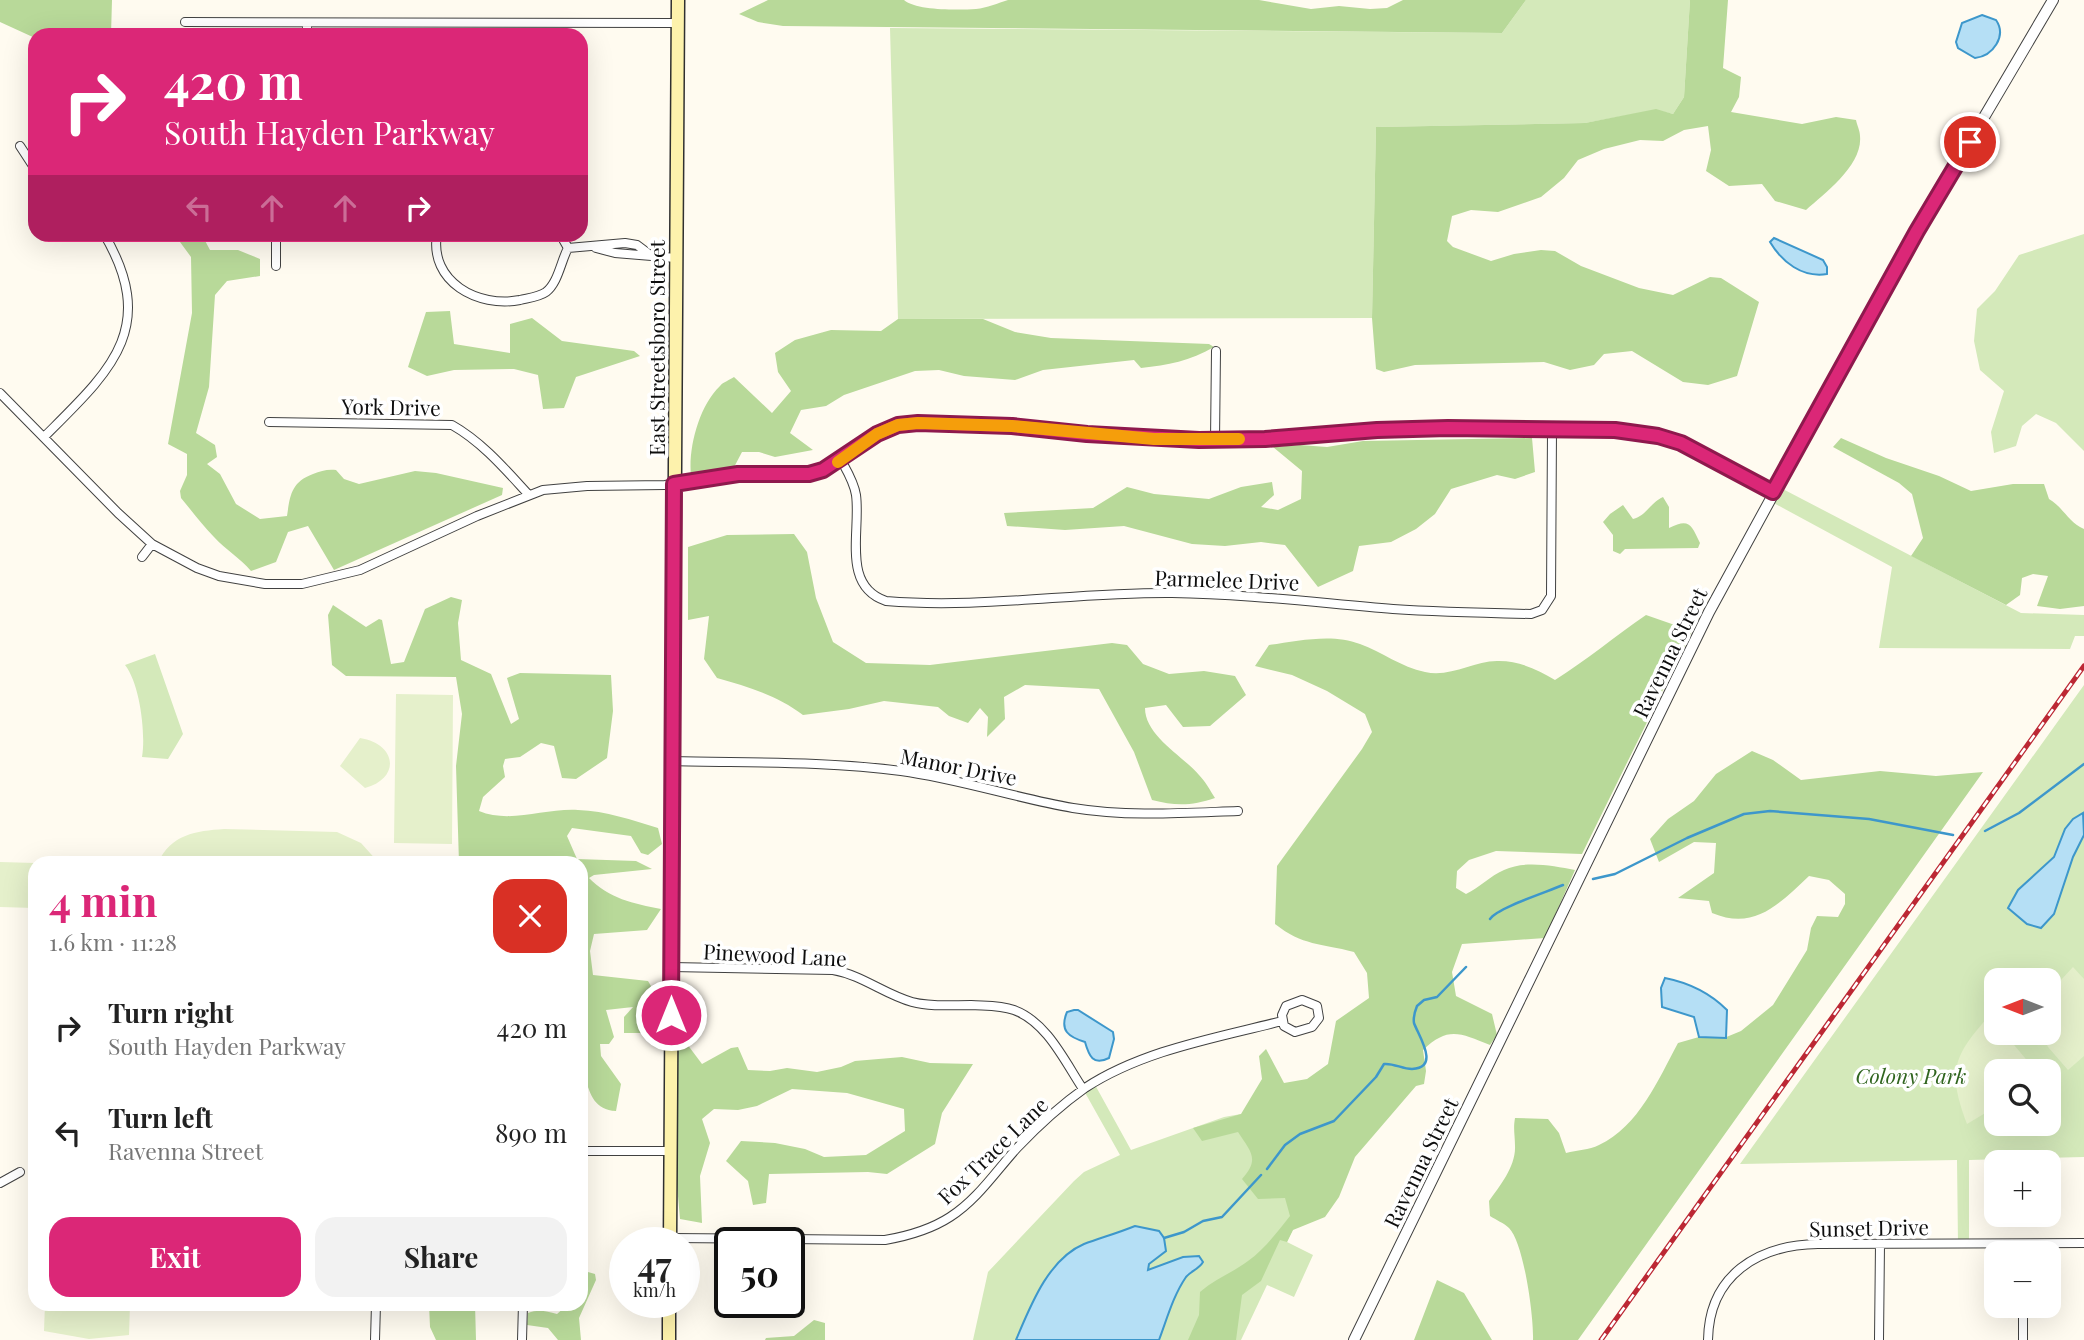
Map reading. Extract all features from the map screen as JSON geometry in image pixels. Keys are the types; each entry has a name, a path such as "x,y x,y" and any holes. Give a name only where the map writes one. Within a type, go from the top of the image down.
{"main road":[{"name":"East Streetsboro Street","path":"670,1227 678,0"},
{"path":"669,1318 669,1340"}],"street":[{"name":"Ravenna Street","path":"1354,1340 1709,612 1917,231 2053,0"},
{"path":"185,22 678,23"},
{"path":"307,23 307,28"},
{"path":"20,146 28,158"},
{"path":"44,437 98,383 111,365 121,343 127,313 126,285 117,256 109,242"},
{"path":"275,266 276,242"},
{"path":"437,242 437,261 443,273 478,298 495,302 533,297 547,292 568,248"},
{"path":"565,242 568,248"},
{"path":"568,248 625,243 637,245 649,254 676,258"},
{"path":"1215,440 1216,351"},
{"path":"0,393 152,544 197,568 219,576 255,583 302,584 360,570 528,494 567,487 674,484 738,474 809,474 841,460 877,434 898,425 918,423 1012,426 1154,439 1215,440 1448,428 1615,430 1658,436 1698,451 1773,492"},
{"name":"York Drive","path":"269,422 452,425 493,457 528,494"},
{"name":"Parmelee Drive","path":"841,460 852,479 856,498 857,572 862,585 871,594 886,601 1000,603 1125,594 1216,594 1297,598 1395,609 1531,614 1542,610 1550,596 1552,430"},
{"path":"142,557 152,544"},
{"name":"Manor Drive","path":"673,761 808,764 900,771 978,785 1035,801 1104,812 1170,814 1238,811"},
{"name":"Pinewood Lane","path":"671,967 833,970 859,977 914,1002 1000,1006 1015,1010 1045,1032 1083,1090"},
{"name":"Fox Trace Lane","path":"1302,1000 1312,1002 1319,1011 1317,1024 1301,1032 1289,1030 1282,1020 1286,1006 1302,1000"},
{"name":"Fox Trace Lane","path":"700,1240 885,1240 931,1228 953,1216 1036,1130 1083,1090 1135,1063 1160,1054 1282,1020"},
{"path":"588,1151 671,1151"},
{"path":"0,1183 20,1172"},
{"name":"Sunset Drive","path":"2061,1245 2084,1243"},
{"path":"1879,1340 1880,1244"},
{"name":"Sunset Drive","path":"1708,1340 1712,1313 1727,1282 1746,1264 1764,1253 1792,1246 1880,1244 1984,1247"},
{"path":"375,1340 376,1311"},
{"path":"522,1340 523,1311"},
{"path":"2023,1318 2023,1340"}],"green space":[{"path":"0,0 112,0 111,28 28,28 28,35 0,22"},
{"path":"768,0 904,0 928,8 959,10 980,8 1008,0 1259,0 1311,9 1339,6 1370,9 1387,8 1403,0 1526,0 1502,33 783,26 758,22 739,14"},
{"path":"1526,0 1690,0 1684,97 1673,114 1656,110 1585,123 1376,127 1372,318 898,319 890,28 1502,33"},
{"path":"1690,0 1728,0 1723,68 1741,77 1739,97 1731,112 1802,124 1836,117 1856,120 1860,134 1856,157 1832,187 1806,210 1775,201 1762,184 1729,186 1706,171 1711,150 1708,126 1684,130 1663,141 1640,140 1604,149 1578,160 1564,178 1541,197 1498,212 1471,210 1452,216 1447,241 1453,247 1491,261 1514,254 1555,251 1581,266 1639,288 1673,295 1710,277 1721,278 1759,302 1737,376 1708,385 1683,382 1632,351 1604,354 1594,365 1570,370 1544,362 1415,365 1384,372 1376,369 1372,318 1376,127 1585,123 1656,109 1673,114 1684,97"},
{"path":"2084,234 2084,451 2056,423 2036,414 2022,426 2016,446 1994,453 1991,432 2004,391 1980,370 1974,341 1977,309 1995,291 2019,255"},
{"path":"180,242 206,242 210,250 238,250 260,259 260,276 227,281 215,295 209,387 196,433 215,445 217,457 207,464 220,474 236,504 260,519 287,516 291,496 300,481 330,470 336,470 344,479 359,484 415,471 436,473 503,488 502,495 334,570 308,526 288,532 276,562 251,571 219,542 181,498 180,491 187,475 187,454 168,444 192,313 191,257"},
{"path":"450,311 454,344 510,353 510,324 532,318 562,341 634,351 640,356 576,377 564,408 543,409 538,375 514,369 454,370 427,376 408,367 426,312"},
{"path":"898,319 983,319 1015,332 1051,338 1209,344 1214,347 1187,359 1160,365 1141,368 1134,360 1043,370 1015,380 964,376 939,370 915,371 844,395 826,406 801,410 790,433 813,450 775,457 759,452 742,452 732,471 691,476 691,453 696,428 706,405 723,383 734,377 772,413 791,391 778,372 775,353 795,340 831,330 881,331"},
{"path":"1532,438 1535,472 1515,479 1497,475 1451,489 1435,514 1416,529 1391,542 1359,546 1353,571 1318,587 1285,545 1261,542 1225,546 1192,544 1124,526 1065,530 1007,526 1004,513 1093,508 1127,487 1154,494 1209,499 1241,487 1272,482 1274,495 1261,507 1278,510 1301,499 1302,471 1273,447 1327,447 1363,441"},
{"path":"1841,438 1971,491 2013,484 2044,484 2049,499 2084,529 2084,606 2060,609 2037,606 2048,576 2033,574 2022,578 2020,595 2006,605 1911,556 1923,538 1912,494 1899,483 1833,447"},
{"path":"1777,486 2021,613 2084,615 2084,636 2075,636 2070,649 1879,648 1892,567 1770,501"},
{"path":"1663,497 1669,507 1669,528 1681,523 1689,525 1700,543 1698,548 1625,549 1620,554 1613,551 1613,535 1603,522 1610,514 1623,505 1633,519"},
{"path":"794,534 807,552 816,598 833,642 866,663 930,665 1112,643 1127,645 1143,664 1169,674 1204,671 1235,676 1246,695 1210,726 1183,727 1166,705 1145,708 1151,728 1199,775 1215,798 1184,804 1152,800 1134,752 1099,689 1025,685 1004,697 1005,719 987,737 988,717 980,708 968,723 949,716 938,707 884,701 803,715 773,697 717,678 704,659 709,616 688,620 688,547 727,535"},
{"path":"451,597 462,600 458,623 461,660 491,674 511,724 519,719 507,678 520,673 611,675 613,711 607,758 576,779 562,778 554,746 541,743 520,757 505,759 505,777 483,797 479,811 503,816 566,810 619,816 658,828 662,844 648,855 641,853 631,836 572,828 567,836 576,856 459,856 456,766 462,714 456,677 346,676 332,665 328,615 333,605 366,627 379,619 382,620 391,664 404,662 425,609"},
{"path":"1646,615 1692,631 1582,854 1496,851 1469,860 1457,871 1456,888 1466,894 1499,872 1521,865 1575,870 1545,938 1462,944 1452,972 1456,996 1492,1014 1497,1035 1490,1045 1462,1035 1447,1035 1423,1050 1426,1071 1424,1084 1416,1086 1355,1157 1339,1197 1325,1217 1293,1230 1287,1242 1280,1240 1261,1281 1242,1295 1236,1340 1188,1340 1199,1315 1200,1292 1254,1256 1290,1216 1285,1198 1258,1199 1242,1179 1251,1166 1252,1156 1238,1132 1202,1141 1193,1128 1241,1114 1262,1079 1259,1056 1266,1049 1284,1083 1307,1079 1328,1064 1336,1021 1369,998 1367,973 1354,952 1303,940 1275,924 1277,866 1372,732 1365,714 1327,691 1292,675 1255,666 1269,645 1338,639 1360,644 1408,667 1425,672 1444,673 1490,661 1507,661 1528,667 1555,680"},
{"path":"155,654 183,734 168,759 142,757 141,709 135,684 125,665"},
{"name":"Colony Park","path":"2084,685 2084,1157 2061,1158 2061,1150 1984,1150 1984,1160 1969,1160 1969,1244 1958,1244 1957,1160 1740,1164"},
{"path":"396,694 453,695 452,844 394,843"},
{"path":"360,738 381,747 390,762 385,777 365,788 340,766"},
{"path":"1752,751 1773,760 1801,780 1880,771 1936,776 1983,772 1578,1340 1533,1340 1530,1299 1519,1249 1509,1228 1490,1216 1489,1201 1513,1161 1515,1118 1548,1119 1559,1133 1566,1153 1595,1147 1613,1137 1646,1101 1678,1043 1699,1037 1724,1038 1741,1031 1773,1005 1807,950 1811,928 1817,916 1838,917 1845,904 1845,894 1829,880 1809,876 1776,905 1754,917 1727,918 1712,913 1709,901 1678,898 1714,873 1716,843 1694,842 1659,862 1650,839 1668,819 1694,801 1716,774"},
{"path":"224,829 337,832 361,843 373,856 162,856 177,840 204,831"},
{"path":"588,859 636,861 652,869 594,875 589,878 613,895 661,909 647,930 594,934 590,951 593,975 648,981 658,998 662,1027 643,1033 624,1033 624,1017 633,1007 606,1010 614,1037 609,1044 600,1044 601,1056 621,1084 616,1111 598,1105 588,1086"},
{"path":"0,862 28,863 28,908 0,907"},
{"path":"2073,967 2084,979 2084,1056 2068,1070 2047,1045 2062,1045 2062,979"},
{"path":"1984,1022 1984,1045 2014,1045 2026,1059 1984,1059 1984,1114 1967,1124 1957,1090 1957,1065"},
{"path":"687,1044 702,1064 738,1047 748,1070 770,1071 787,1068 817,1072 855,1061 902,1057 930,1063 973,1064 942,1113 935,1144 887,1174 769,1174 766,1203 753,1205 748,1181 726,1161 741,1141 775,1143 805,1149 824,1157 866,1155 905,1131 904,1109 847,1093 792,1089 757,1106 738,1110 714,1109 702,1119 710,1143 700,1176 702,1223 680,1219 676,1173 674,1050"},
{"path":"1094,1083 1131,1150 1224,1117 1241,1114 1308,1198 1287,1242 1313,1255 1294,1297 1267,1285 1241,1340 973,1340 988,1272 1084,1172 1120,1155 1083,1089"},
{"path":"588,1272 595,1274 596,1280 588,1298"},
{"path":"1437,1280 1464,1293 1492,1340 1414,1340"},
{"path":"45,1311 130,1311 129,1335 89,1339 44,1331"},
{"path":"429,1311 475,1311 476,1340 436,1340 430,1327"},
{"path":"542,1311 557,1314 560,1311 582,1311 579,1318 581,1340 558,1340 548,1328 527,1325 528,1313"},
{"path":"814,1320 825,1323 825,1340 765,1340 794,1336"}],"water":[{"path":"1982,15 1996,20 1999,39 1987,53 1975,58 1958,48 1956,42 1962,23"},
{"path":"1774,238 1823,260 1827,274 1809,274 1794,267 1770,242"},
{"path":"2083,813 2084,835 2073,857 2054,914 2041,928 2027,924 2008,908 2018,890 2054,857 2065,829 2073,819"},
{"path":"1665,978 1699,990 1727,1010 1726,1038 1699,1037 1694,1017 1662,1007 1661,988"},
{"path":"1074,1010 1113,1032 1109,1058 1095,1060 1085,1042 1067,1032 1064,1024 1067,1012"},
{"path":"1135,1226 1159,1231 1164,1238 1166,1251 1149,1264 1148,1270 1183,1257 1199,1256 1203,1262 1181,1284 1159,1340 1016,1340 1042,1285 1060,1261 1084,1244"}],"waterway":[{"path":"1985,831 2019,813 2084,764"},
{"path":"1593,879 1615,874 1687,838 1744,814 1770,811 1869,819 1953,835"},
{"path":"1490,919 1512,905 1563,885"},
{"path":"1267,1169 1285,1145 1300,1134 1334,1121 1376,1077 1384,1064 1412,1069 1425,1063 1425,1050 1414,1023 1417,1006 1424,1000 1437,997 1466,967"},
{"path":"1164,1238 1184,1232 1203,1221 1222,1217 1261,1175"}],"railway":[{"path":"1601,1340 2084,666"}],"slow traffic":[{"path":"838,462 877,434 898,425 918,423 1012,426 1154,439 1239,439"}],"route":[{"path":"671,1015 674,484 738,474 809,474 823,470 877,434 898,425 956,423 1154,439 1199,440 1265,439 1377,430 1448,428 1636,431 1681,443 1773,492 1917,231 1970,142"}]}
